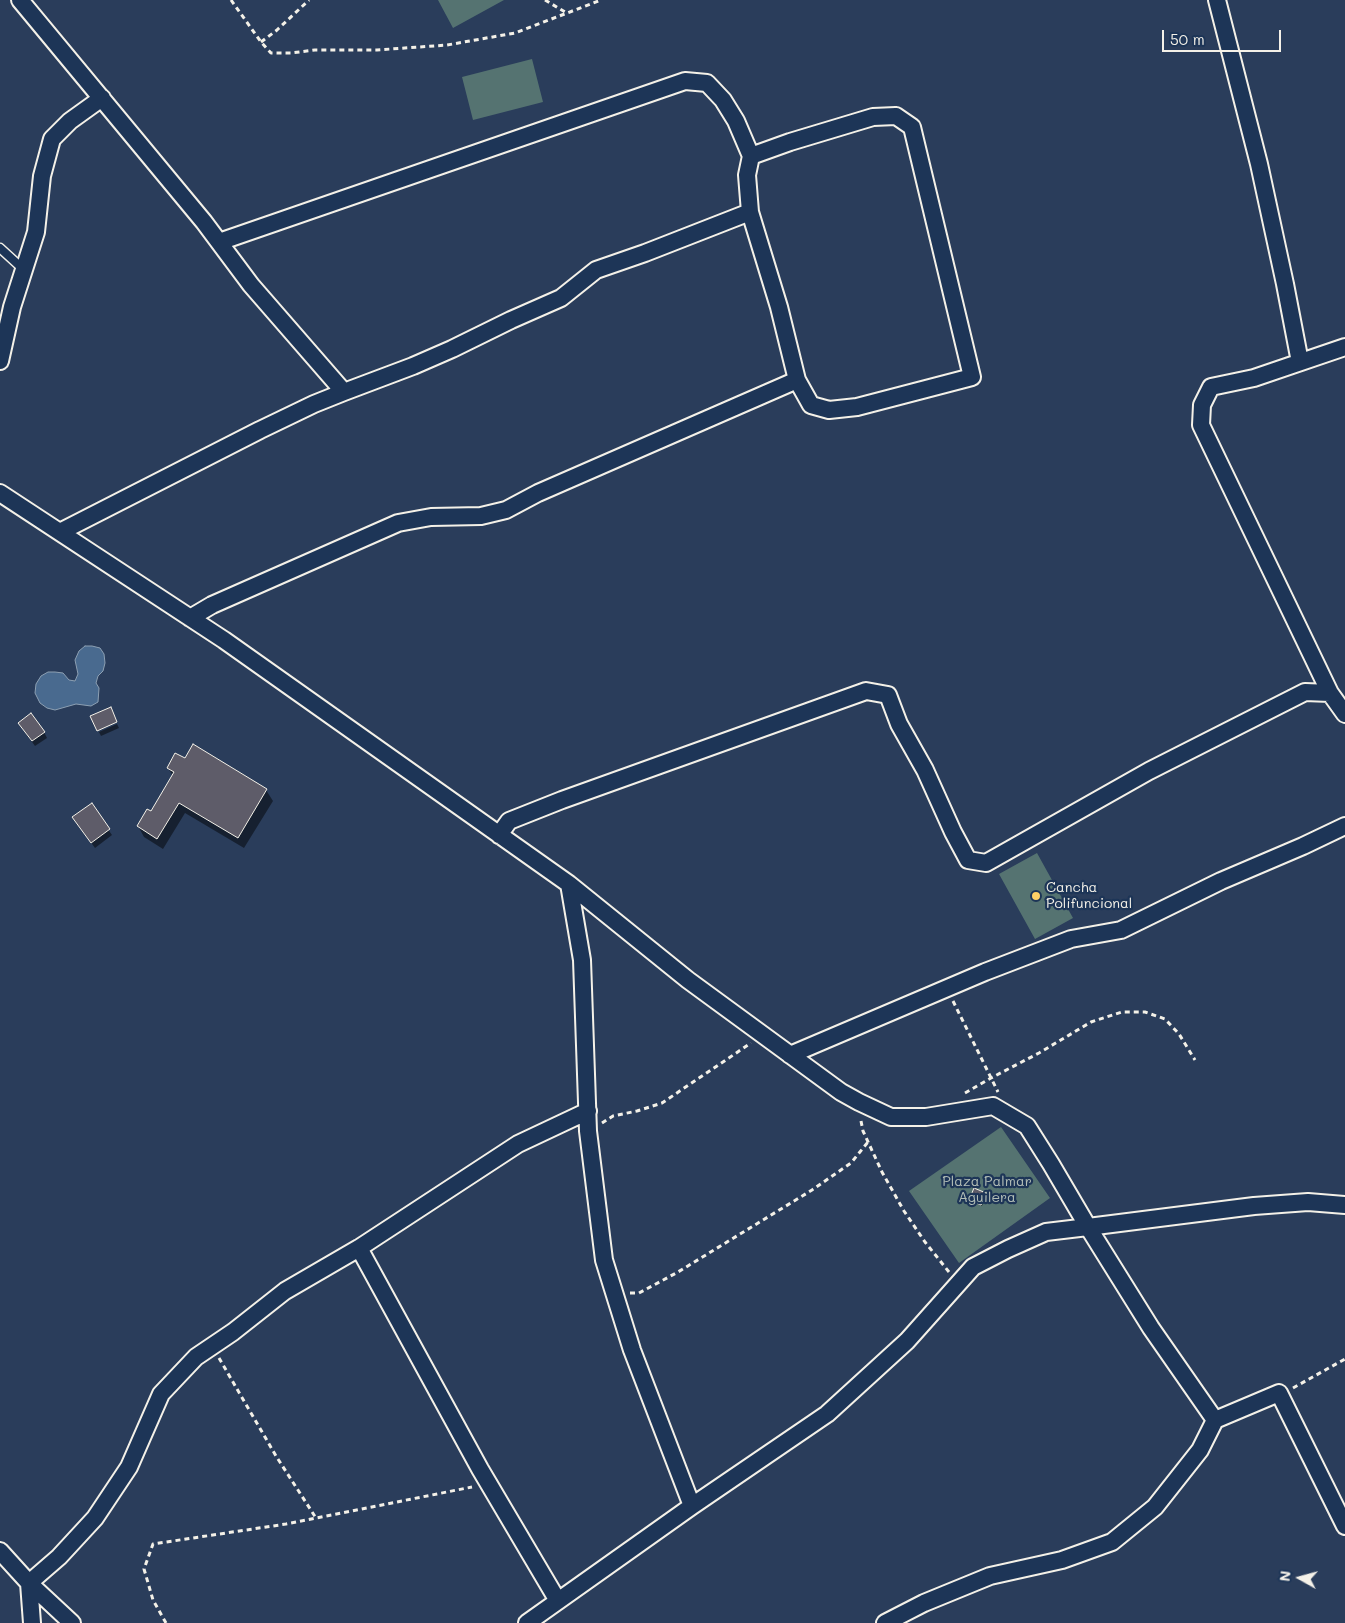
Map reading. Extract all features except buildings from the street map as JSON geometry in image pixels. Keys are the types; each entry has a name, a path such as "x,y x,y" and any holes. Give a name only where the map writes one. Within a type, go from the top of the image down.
{"street":[{"path":"20,0 219,242 251,285 344,392"},
{"path":"1217,0 1259,164 1300,362"},
{"path":"219,242 685,81 707,83 724,100 736,121 751,156 746,175 750,212 779,307 797,380 811,405 829,410 857,408 972,378 912,127 896,116 873,117 751,156"},
{"path":"0,361 12,307 36,232 42,176 52,139 70,121 102,98"},
{"path":"60,532 260,430 344,392 452,349 562,298 596,270 750,212"},
{"path":"1345,347 1254,378 1211,387 1202,405 1201,425 1330,693 1345,714"},
{"path":"190,618 212,605 398,523 431,517 481,516 506,510 538,493 797,380"},
{"path":"1,494 224,640 569,884 688,980 841,1092 891,1117 926,1117 993,1106 1027,1126 1151,1328 1215,1420"},
{"path":"498,835 509,821 562,800 866,690 888,695 899,724 925,770 968,860 986,863 1149,771 1305,692 1330,693"},
{"path":"790,1054 985,972 1071,940 1121,930 1221,881 1345,826"},
{"path":"569,884 582,960 588,1131 604,1260 632,1350 692,1506"},
{"path":"29,1583 59,1557 95,1518 129,1467 161,1394 196,1357 233,1332 285,1291 359,1248 518,1144 588,1111"},
{"path":"527,1623 826,1414 907,1341 973,1267 1046,1232 1254,1206 1308,1202 1345,1205"},
{"path":"359,1248 489,1484 558,1601"},
{"path":"885,1623 924,1603 990,1576 1062,1560 1112,1542 1155,1507 1200,1450 1215,1420 1279,1394 1345,1526"},
{"path":"0,1551 29,1583 72,1623"},
{"path":"29,1583 32,1623"}],"lane":[{"path":"0,248 23,269"}],"path":[{"path":"232,0 261,42 271,52 291,54 315,50 377,50 448,45 515,32 601,0"},
{"path":"261,42 277,30 309,0"},
{"path":"544,0 566,13"},
{"path":"947,988 998,1093"},
{"path":"948,1113 964,1094 990,1078 1038,1053 1090,1022 1122,1012 1145,1012 1165,1019 1178,1034 1195,1060"},
{"path":"588,1131 613,1116 662,1103 763,1035"},
{"path":"859,1102 863,1131 882,1172 904,1211 925,1242 958,1284"},
{"path":"614,1293 639,1293 678,1272 812,1190 851,1162 868,1142"},
{"path":"212,1346 276,1456 316,1518"},
{"path":"1279,1394 1345,1359"},
{"path":"166,1623 152,1600 144,1569 153,1544 286,1524 489,1484"}],"green space":[{"path":"438,0 504,0 453,28"},
{"path":"532,59 543,102 473,120 462,77"},
{"name":"Cancha Polifuncional","path":"1037,853 1073,918 1035,939 999,874"},
{"name":"Plaza Palmar Aguilera","path":"1001,1127 1050,1198 959,1263 909,1191"}],"water":[{"path":"85,646 100,648 104,654 105,663 103,671 98,676 96,683 99,688 98,702 91,706 76,704 55,710 47,708 40,703 35,693 36,684 41,676 48,672 63,673 69,680 75,681 78,674 75,660 79,651"}],"place":[{"name":"Cancha Polifuncional","path":"1036,896"}]}
